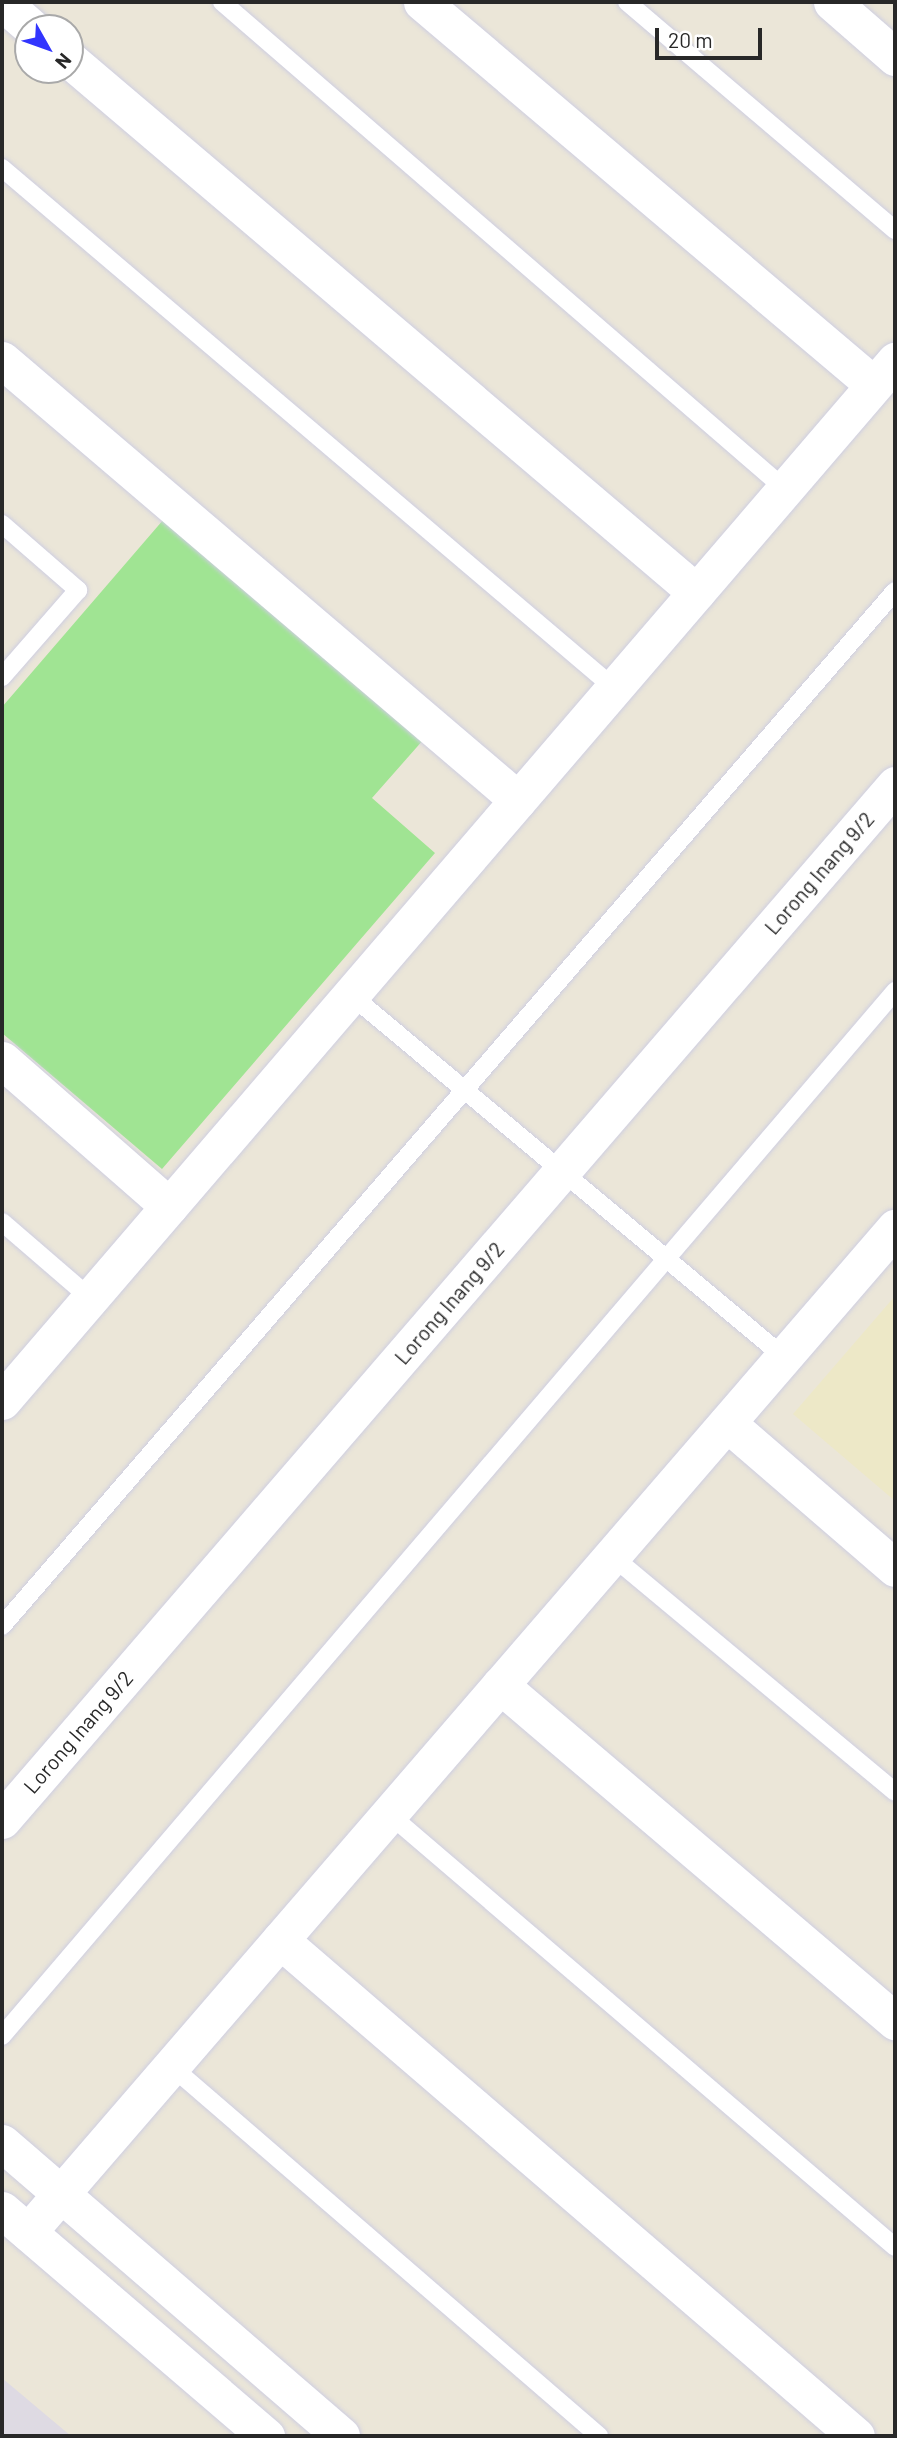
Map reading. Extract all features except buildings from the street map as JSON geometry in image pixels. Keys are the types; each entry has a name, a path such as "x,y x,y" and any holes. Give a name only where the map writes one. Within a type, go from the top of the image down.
{"street":[{"path":"2,2 16,14"},
{"path":"2,1401 885,373 422,2"},
{"path":"832,2 893,50"},
{"path":"84,72 696,592"},
{"path":"2,360 518,800"},
{"name":"Lorong Inang 9/2","path":"2,1820 895,785"},
{"path":"2,1060 169,1206"},
{"path":"266,2436 15,2221 60,2194 895,1228"},
{"path":"727,1423 895,1568"},
{"path":"500,1685 895,2021"},
{"path":"280,1940 856,2436"},
{"path":"2,2143 341,2436"}],"lane":[{"path":"222,2 785,489"},
{"path":"627,2 895,230"},
{"path":"2,168 614,688"},
{"path":"2,524 78,590 2,677"},
{"path":"2,1626 895,591"},
{"path":"2,2036 895,990"},
{"path":"351,995 784,1357"},
{"path":"2,1222 90,1298"},
{"path":"612,1556 895,1792"},
{"path":"389,1814 895,2246"},
{"path":"171,2066 599,2436"}],"shaded area":[{"path":"895,1296 895,1501 793,1414"},
{"path":"2,2378 71,2436 2,2436"}],"green space":[{"path":"170,512 424,739 372,798 435,853 162,1169 2,1033 2,707"}]}
